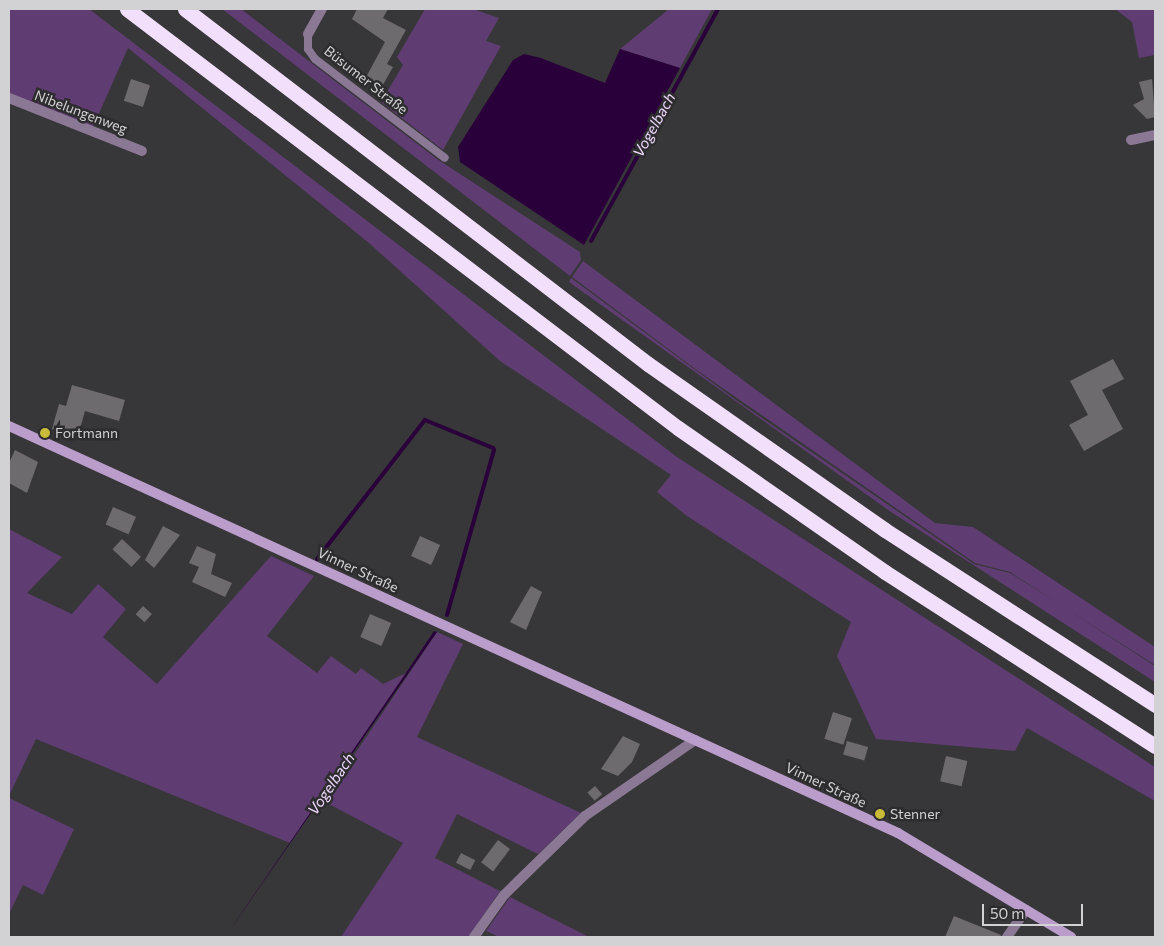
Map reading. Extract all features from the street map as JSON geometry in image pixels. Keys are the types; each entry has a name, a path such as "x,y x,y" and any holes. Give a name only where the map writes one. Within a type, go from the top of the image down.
{"highway":[{"path":"127,9 678,428 885,572 1155,746"},
{"path":"184,9 670,380 959,579 1155,705"}],"street":[{"name":"Büsumer Straße","path":"308,34 322,9"},
{"name":"Nibelungenweg","path":"9,98 142,150"},
{"path":"1131,140 1155,135"},
{"name":"Vinner Straße","path":"9,426 921,845 1072,937"},
{"path":"474,937 504,895 585,816 695,740"},
{"path":"1007,937 1026,910"}],"lane":[{"name":"Büsumer Straße","path":"308,34 308,48 315,59 445,158"}],"shaded area":[{"path":"9,9 89,9 677,457 1155,767 1155,801 1027,728 1015,751 876,739 837,656 851,622 687,516 657,492 671,475 500,361 369,243 128,48 93,127 9,93"},
{"path":"222,9 241,9 437,159 580,252 581,260 570,276"},
{"path":"425,9 473,9 499,18 486,41 501,46 443,150 381,102 403,65 397,57"},
{"path":"669,9 712,9 680,68 620,49"},
{"path":"1115,9 1155,9 1155,55 1139,58 1132,22"},
{"path":"583,261 935,523 973,527 1155,647 1155,665 1062,606 1155,666 1155,682 891,512 569,282 571,278 736,400 974,564 1010,573 1058,603 1010,572 975,563 698,371 572,277"},
{"path":"9,529 62,557 27,593 72,614 98,584 126,609 103,637 157,684 271,556 314,576 267,636 317,673 331,656 356,674 361,668 383,684 406,673 290,843 36,739 9,796"},
{"path":"437,632 463,644 417,737 581,813 538,854 457,814 435,858 500,891 468,937 341,937 403,843 323,801"},
{"path":"9,798 74,829 43,895 23,885 9,914"},
{"path":"510,897 589,937 499,937 486,931"}],"water":[{"path":"620,49 680,68 584,245 460,162 458,147 513,60 524,54 541,58 605,83"},
{"path":"434,631 437,632 225,937 406,673"}],"building":[{"path":"357,9 388,9 383,18 406,30 387,64 393,67 380,90 364,81 385,42 352,19"},
{"path":"131,79 150,85 143,107 124,101"},
{"path":"1152,79 1155,117 1147,119 1133,105 1144,99 1139,82"},
{"path":"1113,359 1124,379 1102,390 1123,429 1084,451 1069,425 1088,415 1070,381"},
{"path":"72,385 125,400 119,421 85,411 78,436 52,429 59,404 66,406"},
{"path":"15,450 38,462 27,493 9,483 9,463"},
{"path":"113,507 136,517 129,534 106,524"},
{"path":"163,526 180,535 154,568 145,560"},
{"path":"420,536 440,545 431,565 411,556"},
{"path":"122,539 141,557 131,567 112,549"},
{"path":"197,546 216,554 211,574 232,583 225,597 192,582 199,567 189,563"},
{"path":"531,586 542,592 526,630 510,622"},
{"path":"143,606 152,614 145,622 136,614"},
{"path":"370,614 391,623 381,646 360,637"},
{"path":"833,712 852,718 843,745 824,739"},
{"path":"623,736 640,744 632,762 618,776 601,769"},
{"path":"847,741 868,747 864,761 843,754"},
{"path":"946,756 967,761 962,786 940,781"},
{"path":"595,786 602,794 595,801 587,793"},
{"path":"498,840 510,849 493,871 481,862"},
{"path":"461,853 475,860 470,870 456,863"},
{"path":"954,916 1001,935 1000,937 945,937"}],"waterway":[{"name":"Vogelbach","path":"591,241 718,9"},
{"path":"317,559 425,420 493,448"},
{"name":"Vogelbach","path":"447,615 494,450"}],"place":[{"name":"Fortmann","path":"45,433"},
{"name":"Stenner","path":"880,814"}]}
